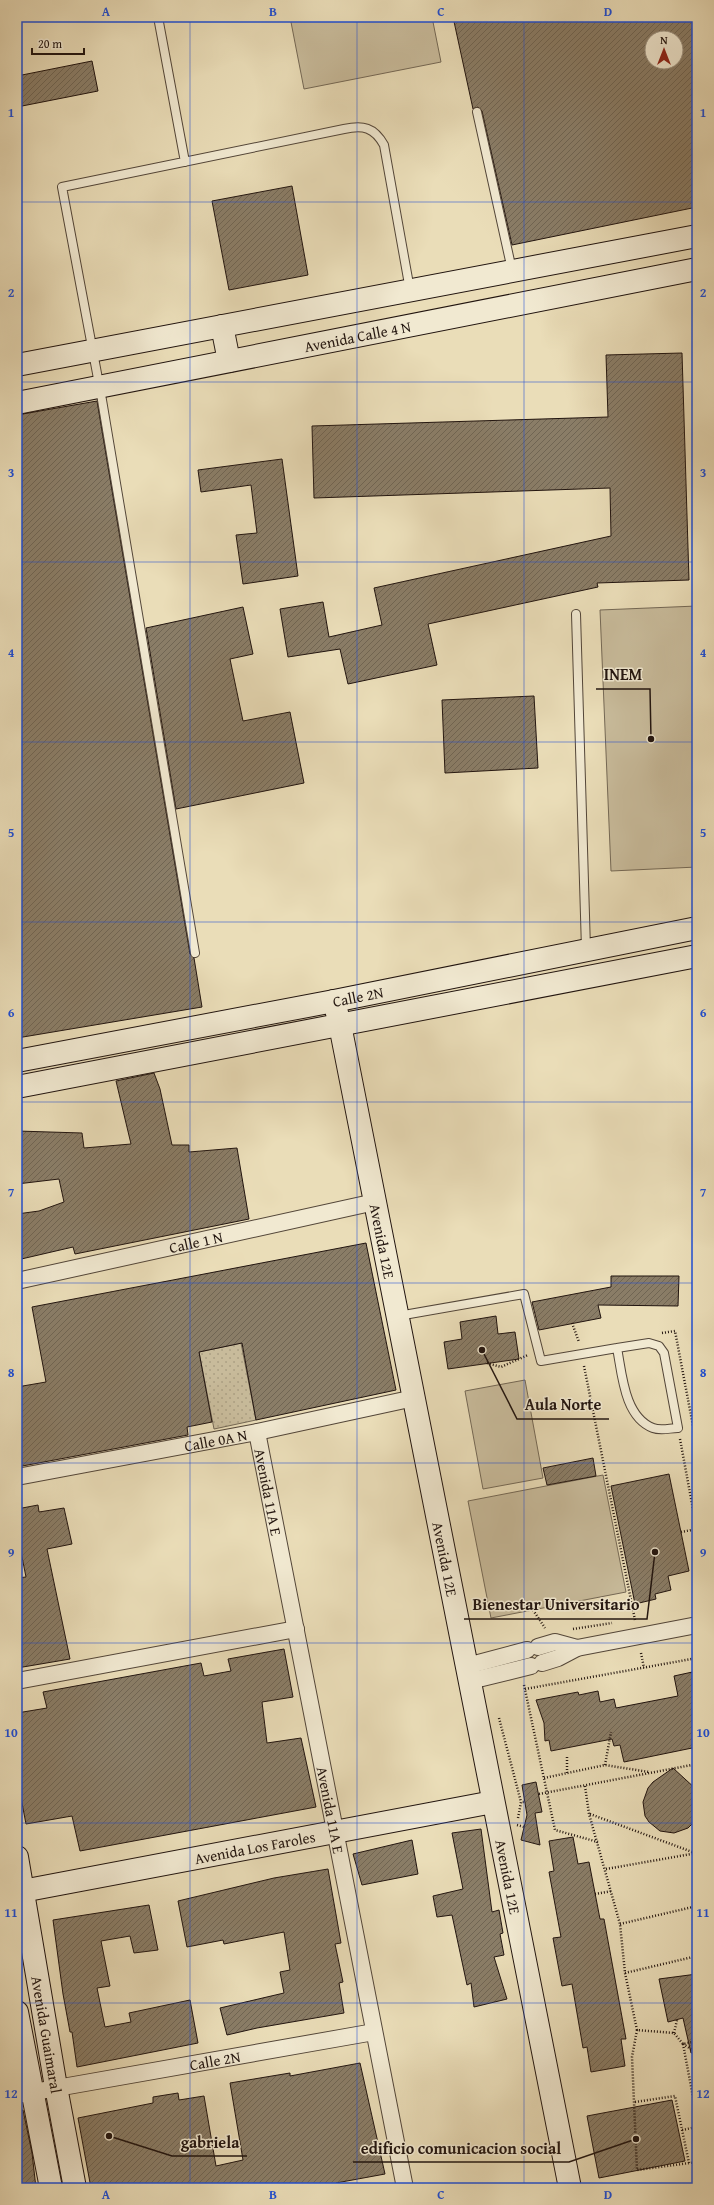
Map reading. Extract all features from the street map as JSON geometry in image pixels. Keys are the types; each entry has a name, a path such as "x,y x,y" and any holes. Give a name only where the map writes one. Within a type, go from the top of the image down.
{"street":[{"path":"17,365 697,236"},
{"name":"Avenida Calle 4 N","path":"17,403 697,269"},
{"path":"510,272 515,305"},
{"path":"222,326 229,361"},
{"name":"Calle 2N","path":"17,1061 334,1001 697,928"},
{"name":"Calle 2N","path":"17,1087 697,956"},
{"name":"Avenida 12E","path":"334,1001 469,1673 570,2188"},
{"name":"Calle 1 N","path":"17,1281 375,1202"},
{"name":"Calle 0A N","path":"17,1477 257,1432 414,1398"},
{"name":"Avenida 11A E","path":"257,1432 405,2188"},
{"path":"469,1673 531,1666 558,1658 577,1648 697,1625"},
{"path":"17,1681 296,1629"},
{"path":"469,1673 555,1642 577,1648"},
{"name":"Avenida Los Faroles","path":"19,1879 333,1824 492,1794"},
{"name":"Avenida Guaimaral","path":"19,1879 75,2188"},
{"name":"Avenida Guaimaral","path":"17,2012 24,2093 51,2188"},
{"name":"Calle 2N","path":"24,2093 374,2032"}],"lane":[{"path":"158,17 185,162"},
{"path":"477,112 510,272"},
{"path":"195,954 92,351 89,324 62,187 356,126 368,128 380,138 384,145 410,290"},
{"path":"576,614 586,950"},
{"path":"397,1316 524,1294 541,1361 617,1348 649,1343 655,1344 662,1349 678,1428 654,1428 643,1422 636,1414 627,1394 617,1348"}],"path":[{"path":"572,1323 580,1345 573,1346"},
{"path":"660,1333 675,1331 697,1447"},
{"path":"487,1364 502,1367 538,1351"},
{"path":"582,1354 638,1636"},
{"path":"678,1428 697,1530 681,1532"},
{"path":"525,1689 697,1658"},
{"path":"531,1666 525,1689 548,1791 555,1830 598,1842"},
{"path":"498,1714 521,1802"},
{"path":"605,1765 611,1732"},
{"path":"567,1757 567,1773"},
{"path":"539,1794 548,1791 585,1786 697,1764"},
{"path":"544,1778 605,1765 651,1773"},
{"path":"585,1786 589,1814 606,1869 620,1924 625,1973 637,2030 632,2057 637,2170 697,2162"},
{"path":"589,1814 696,1853"},
{"path":"517,1825 524,1827"},
{"path":"696,1853 697,1858"},
{"path":"606,1869 696,1853"},
{"path":"595,1894 612,1891"},
{"path":"620,1924 697,1906"},
{"path":"625,1973 697,1956"},
{"path":"674,2032 677,2020"},
{"path":"637,2030 674,2032"},
{"path":"674,2032 683,2044 697,2053"},
{"path":"683,2044 697,2041"},
{"path":"683,2044 697,2118"},
{"path":"635,2102 675,2096 689,2163"},
{"path":"682,2130 697,2127"}],"shaded area":[{"path":"290,17 432,17 441,62 304,89"},
{"path":"697,606 697,867 611,871 600,610"},
{"path":"241,1343 256,1420 214,1429 199,1352"},
{"path":"525,1380 543,1478 483,1489 465,1391"},
{"path":"603,1475 626,1592 491,1618 468,1501"}],"building":[{"path":"453,17 697,17 697,207 512,245 482,111 478,107 473,109"},
{"path":"92,61 98,91 17,107 17,76"},
{"path":"292,186 308,275 229,290 212,201"},
{"path":"682,353 689,580 597,583 598,587 428,624 437,665 348,684 340,649 288,657 280,609 323,602 329,637 382,625 374,588 611,536 610,488 314,498 312,426 608,417 606,355"},
{"path":"97,401 190,954 194,958 202,1007 17,1038 17,415"},
{"path":"282,459 298,576 243,584 236,535 257,533 251,485 201,492 198,470"},
{"path":"243,607 253,654 230,659 243,721 290,712 304,783 176,809 146,628"},
{"path":"534,696 538,768 445,773 442,700"},
{"path":"154,1073 160,1089 172,1145 189,1145 189,1152 237,1148 249,1219 75,1254 73,1247 17,1260 17,1214 39,1211 64,1202 59,1179 17,1184 17,1131 82,1133 84,1148 131,1144 116,1081"},
{"path":"366,1243 396,1390 256,1420 242,1343 199,1352 212,1422 187,1427 188,1435 17,1467 17,1387 46,1382 32,1307"},
{"path":"611,1276 679,1276 678,1306 598,1305 601,1318 539,1330 532,1302 611,1287"},
{"path":"496,1316 498,1334 515,1332 519,1359 448,1369 444,1342 462,1339 460,1322"},
{"path":"593,1458 596,1476 547,1485 543,1468"},
{"path":"669,1474 689,1571 668,1576 671,1590 655,1594 656,1599 635,1604 611,1486"},
{"path":"38,1505 39,1512 64,1508 72,1544 47,1549 70,1659 17,1668 17,1578 26,1577 17,1532 17,1509"},
{"path":"284,1649 293,1697 262,1702 267,1743 301,1738 316,1807 80,1851 72,1816 26,1824 17,1777 17,1713 47,1708 43,1692 201,1663 204,1676 231,1671 228,1659"},
{"path":"697,1671 697,1747 624,1762 620,1745 614,1746 612,1739 551,1751 549,1740 545,1741 544,1723 536,1700 578,1692 579,1695 598,1691 600,1702 614,1699 616,1708 678,1696 674,1676"},
{"path":"673,1768 697,1790 697,1819 688,1828 674,1833 660,1831 649,1822 645,1816 643,1802 648,1788 653,1782"},
{"path":"536,1782 542,1812 535,1813 540,1845 521,1840 527,1815 522,1785"},
{"path":"481,1829 492,1912 499,1910 503,1933 500,1934 504,1955 494,1957 507,1999 474,2007 471,1983 467,1985 452,1915 437,1917 433,1896 463,1889 452,1833"},
{"path":"573,1837 578,1864 589,1862 600,1919 604,1919 626,2039 621,2039 625,2066 591,2072 587,2047 583,2048 572,1984 562,1986 553,1938 561,1937 549,1872 554,1871 549,1841"},
{"path":"412,1840 418,1874 362,1885 353,1854"},
{"path":"328,1869 341,1943 335,1944 343,1982 339,1983 344,2013 257,2028 227,2035 220,2008 284,1993 280,1972 290,1970 284,1932 224,1944 223,1940 187,1947 178,1901 274,1878"},
{"path":"149,1905 158,1950 134,1953 130,1936 101,1941 110,1986 97,1988 105,2027 131,2022 129,2013 190,2000 198,2043 77,2067 72,2032 70,2032 63,1994 53,1920"},
{"path":"697,1974 697,2052 691,2053 683,2018 668,2022 659,1979"},
{"path":"360,2063 385,2174 336,2183 337,2188 91,2188 78,2118 153,2103 153,2097 178,2093 179,2100 204,2096 216,2166 243,2160 230,2083 290,2073 290,2076"},
{"path":"672,2100 685,2161 599,2178 587,2116"},
{"path":"23,2110 32,2153 36,2188 17,2188 17,2111"}],"place":[{"name":"INEM","path":"651,739"},
{"name":"Aula Norte","path":"482,1350"},
{"name":"Bienestar Universitario","path":"655,1552"},
{"name":"gabriela","path":"109,2136"},
{"name":"edificio comunicacion social","path":"636,2139"}]}
